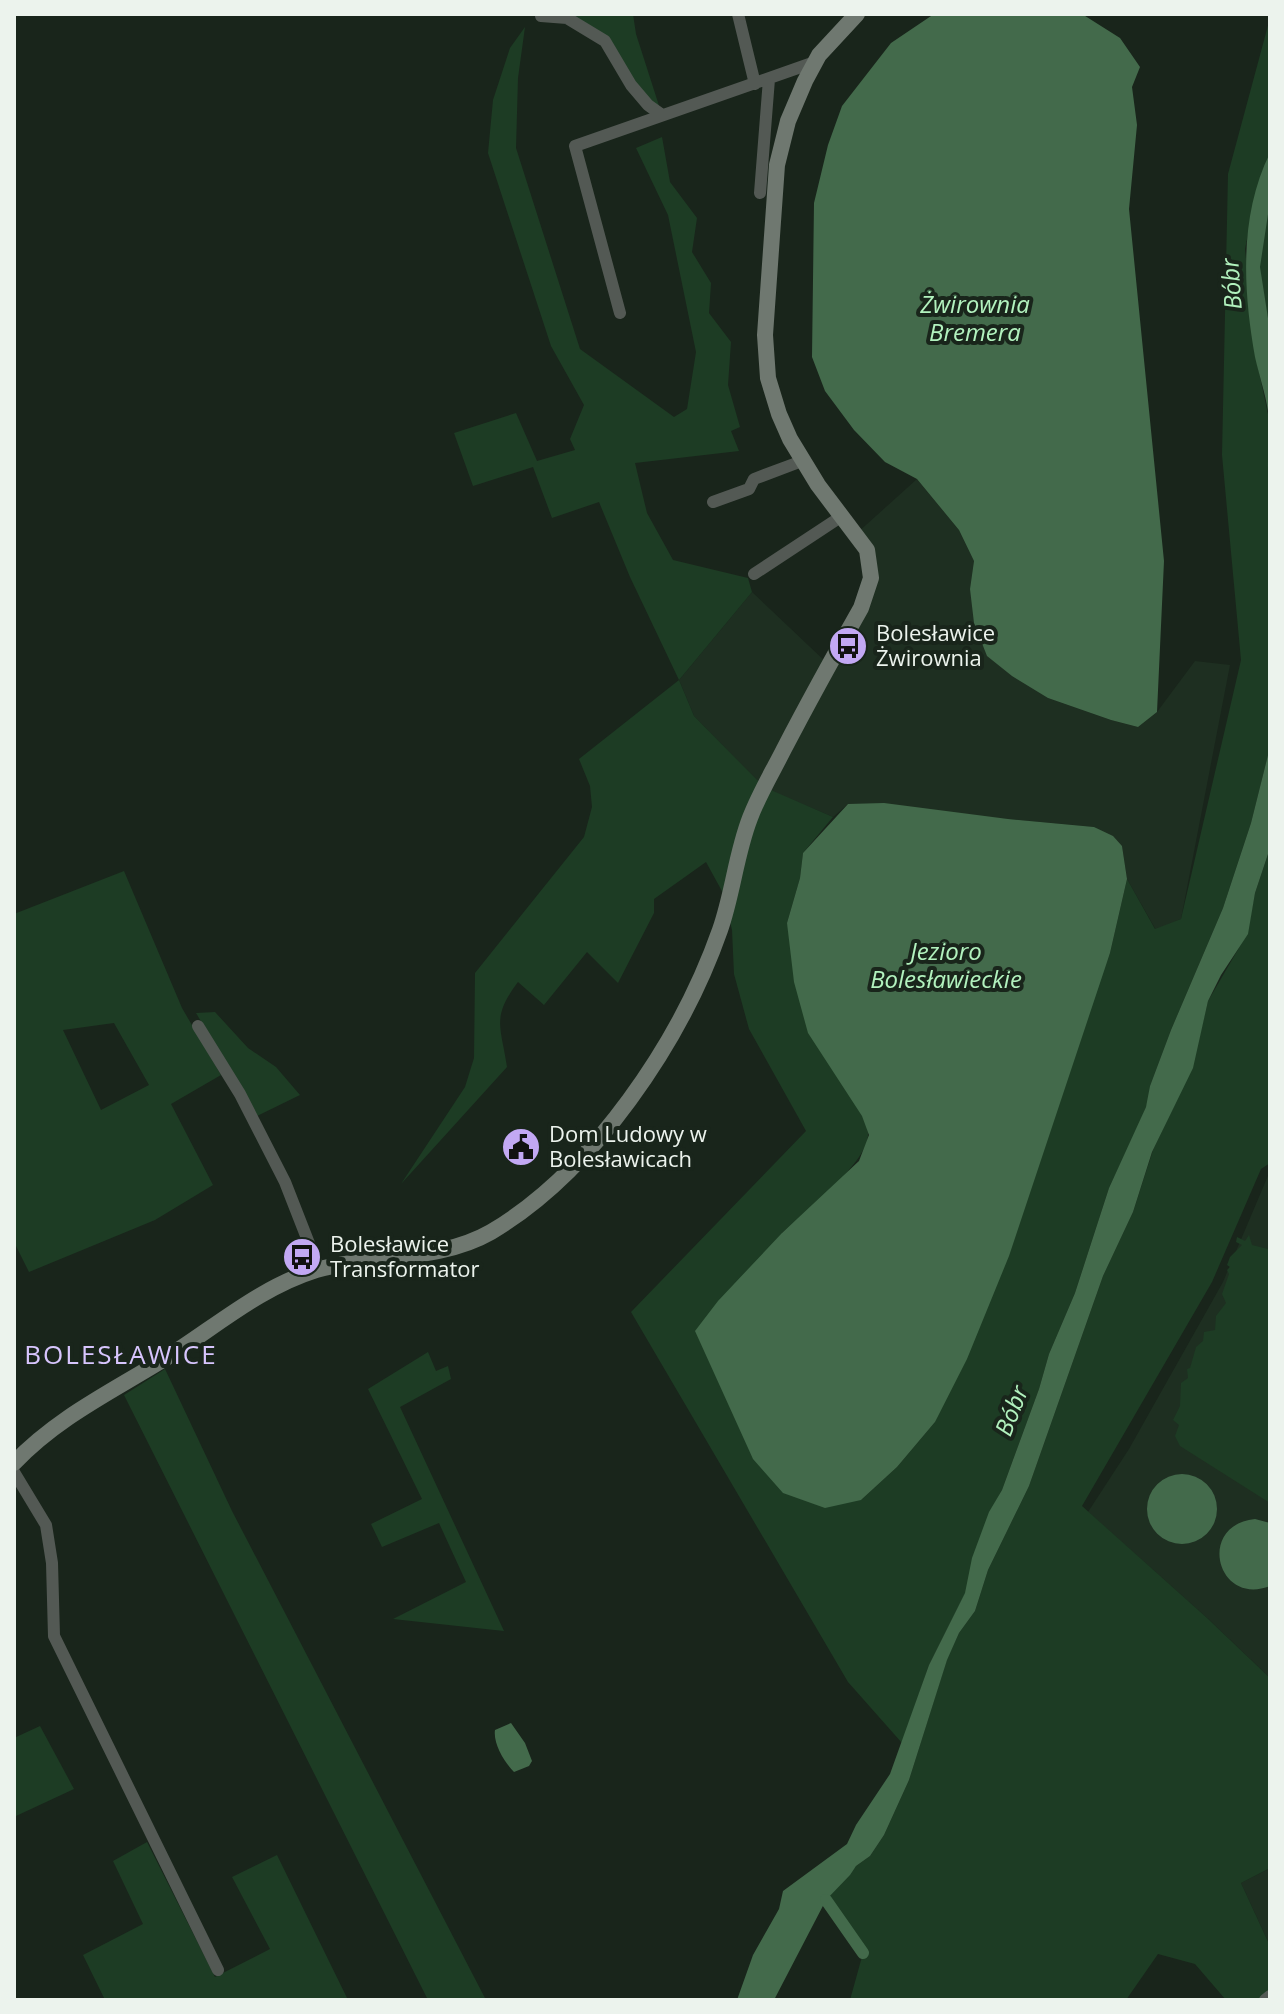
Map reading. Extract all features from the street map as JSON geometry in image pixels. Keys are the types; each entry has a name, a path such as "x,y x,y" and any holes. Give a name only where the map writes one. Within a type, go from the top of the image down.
{"street":[{"path":"738,14 755,84"},
{"path":"14,1463 43,1436 82,1407 161,1362 276,1286 319,1269 463,1245 491,1232 571,1167 628,1102 700,983 728,908 749,819 867,593 871,578 867,550 802,461 773,397 766,362 777,165 795,102 815,62 831,40 857,14"},
{"path":"541,16 567,18 605,41 631,85 648,105 662,115"},
{"path":"620,313 575,146 815,62"},
{"path":"760,193 769,79"},
{"path":"713,502 749,489 754,479 802,461"},
{"path":"754,574 842,516"},
{"path":"198,1026 240,1094 285,1182 319,1269"},
{"path":"14,1472 46,1525 52,1563 54,1636 218,1970"},
{"path":"1265,2000 1270,1996"}],"shaded area":[{"path":"538,14 633,14 636,34 662,115 593,32"},
{"path":"1270,18 1270,154 1257,190 1245,249 1256,358 1268,414 1270,747 1251,823 1223,908 1171,1030 1150,1086 1149,1100 1109,1188 1075,1293 1049,1354 1002,1490 991,1510 966,1592 929,1665 902,1743 848,1682 631,1312 806,1131 749,1029 734,974 732,930 723,893 706,862 654,899 654,913 618,983 587,952 544,1005 518,982 501,1014 507,1067 401,1184 465,1087 474,1058 475,973 584,837 592,807 590,786 579,759 679,680 694,716 764,787 833,817 803,853 800,878 787,923 847,1091 864,1119 868,1136 864,1148 846,1174 782,1233 861,1500 897,1467 935,1422 1110,953 1127,879 1155,929 1181,919 1241,660 1222,455 1228,174"},
{"path":"525,27 518,78 516,148 580,349 674,417 687,409 696,352 668,215 636,148 662,137 670,182 697,218 692,252 711,283 709,313 731,342 728,385 740,427 731,431 739,451 635,463 647,513 673,560 748,578 752,592 679,680 630,577 599,502 552,518 533,467 473,486 454,433 516,413 537,461 575,450 570,439 584,405 551,346 488,153 493,100 510,48"},
{"path":"1270,198 1270,333 1259,266"},
{"path":"917,479 959,530 974,561 970,589 1048,698 1138,727 1157,712 1195,661 1230,665 1181,919 1156,930 1127,879 1122,846 1094,827 848,804 833,817 764,788 694,716 679,680 752,592 828,664 871,578 856,534"},
{"path":"1270,848 1270,1163 1261,1169 1212,1282 1082,1506 1270,1678 1270,1868 1241,1883 1270,1946 1270,1996 1265,2000 1226,2000 1195,1964 1158,1954 1126,2000 850,2000 863,1953 826,1900 856,1866 870,1856 884,1835 909,1780 947,1659 959,1633 975,1611 988,1570 1029,1486 1103,1276 1133,1212 1153,1150 1192,1068 1208,1001 1247,934 1255,893"},
{"path":"124,871 182,1008 221,1075 171,1104 213,1185 155,1220 29,1272 14,1242 14,914","holes":["114,1023 149,1085 101,1110 63,1030"]},
{"path":"215,1012 248,1048 276,1067 300,1095 257,1116 196,1013"},
{"path":"1270,1171 1270,1678 1088,1512 1129,1449 1223,1282"},
{"path":"1249,1235 1252,1245 1268,1249 1270,1246 1270,1503 1180,1446 1175,1436 1179,1425 1173,1420 1180,1406 1181,1383 1188,1378 1187,1369 1196,1347 1203,1341 1204,1332 1215,1330 1216,1316 1226,1303 1222,1294 1229,1274 1227,1270 1230,1267 1227,1265 1242,1245 1236,1242 1237,1237 1245,1241"},
{"path":"428,1352 436,1371 448,1366 451,1379 400,1407 504,1631 393,1619 466,1582 439,1523 382,1547 371,1524 422,1499 368,1389"},
{"path":"165,1369 232,1511 486,2000 428,2000 124,1395"},
{"path":"40,1726 74,1789 16,1816 14,1738"},
{"path":"147,1842 215,1977 270,1949 232,1877 277,1855 348,2000 105,2000 83,1955 143,1924 113,1861"},
{"path":"1270,1868 1270,1946 1241,1883"}],"water":[{"name":"Żwirownia Bremera","path":"934,14 1082,14 1120,38 1140,67 1132,87 1137,125 1129,209 1164,561 1157,712 1138,727 1048,698 987,656 974,623 970,589 974,561 959,530 917,479 885,462 854,430 825,391 812,357 814,203 828,145 842,106 891,43"},
{"path":"1270,153 1270,201 1260,267 1270,331 1270,490 1268,411 1255,357 1248,306 1246,253 1253,202"},
{"path":"1270,747 1270,848 1255,893 1248,934 1208,1001 1193,1068 1152,1152 1133,1212 1103,1276 1029,1486 988,1570 975,1611 959,1633 947,1660 909,1780 884,1835 870,1856 856,1866 826,1900 774,2000 737,2000 753,1955 779,1909 783,1891 847,1844 890,1774 929,1665 965,1593 972,1558 989,1512 1002,1490 1049,1354 1075,1293 1109,1188 1146,1107 1150,1086 1171,1030 1223,908 1251,823"},
{"name":"Jezioro Bolesławieckie","path":"884,803 1094,827 1113,836 1122,846 1127,879 1110,953 1009,1256 967,1359 935,1422 897,1467 861,1500 825,1508 783,1493 753,1459 695,1331 718,1301 782,1233 859,1161 869,1135 862,1116 808,1033 794,982 787,923 800,878 803,853 848,804"},
{"path":"1182,1474 1207,1484 1217,1509 1207,1534 1182,1544 1157,1534 1147,1509 1157,1484"},
{"path":"1255,1519 1270,1523 1270,1586 1252,1589 1237,1585 1226,1576 1220,1563 1220,1548 1225,1535 1237,1524"},
{"path":"511,1723 525,1743 532,1761 529,1766 514,1772 500,1752 495,1735 495,1730"}],"waterway":[{"path":"826,1900 863,1953"}],"place":[{"name":"Bolesławice Żwirownia","path":"848,646"},
{"name":"Dom Ludowy w Bolesławicach","path":"521,1147"},
{"name":"Bolesławice Transformator","path":"302,1257"}],"district":[{"name":"BOLESŁAWICE","path":"121,1355"}],"water label":[{"name":"Bóbr","path":"1232,284"},
{"name":"Bóbr","path":"1012,1411"}]}
